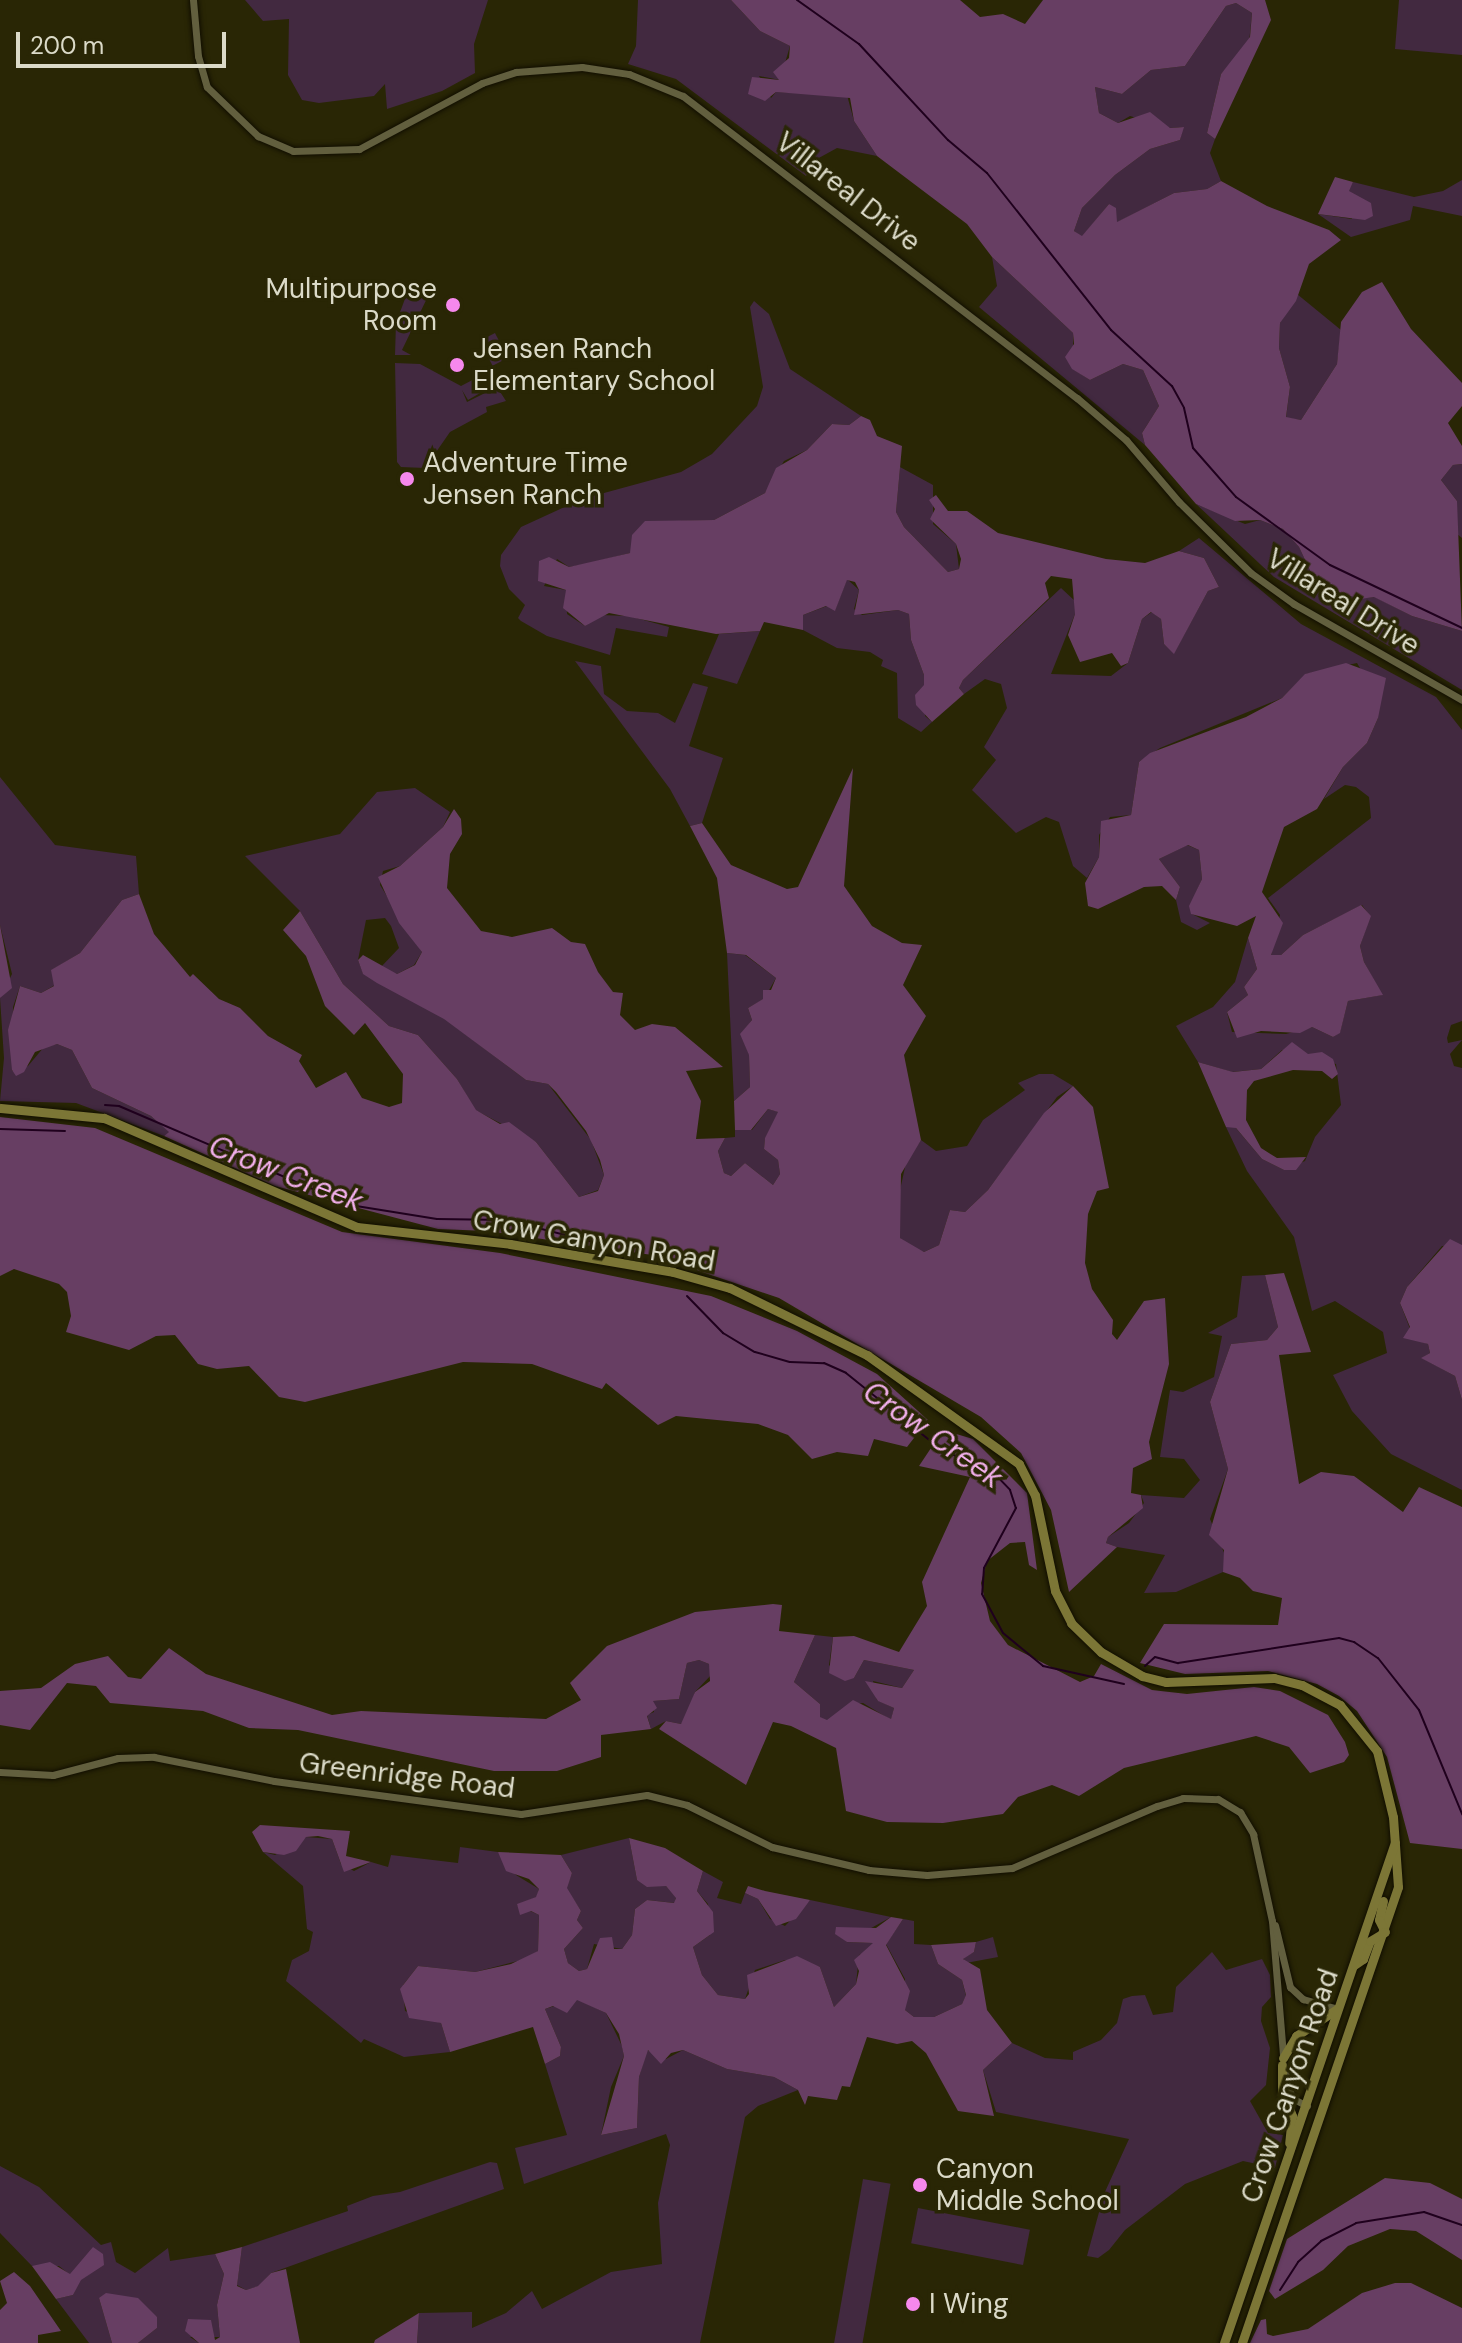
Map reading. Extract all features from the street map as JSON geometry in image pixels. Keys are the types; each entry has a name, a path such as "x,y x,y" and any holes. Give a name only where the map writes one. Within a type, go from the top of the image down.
{"main road":[{"name":"Crow Canyon Road","path":"0,1108 104,1118 344,1224 510,1244 700,1277 833,1337 1019,1464 1035,1495 1055,1591 1071,1623 1101,1652 1142,1676 1166,1682 1274,1678 1302,1685 1340,1705 1377,1751 1395,1842 1398,1887 1242,2343"},
{"name":"Crow Canyon Road","path":"1224,2343 1395,1842"},
{"path":"1354,1965 1370,1941 1385,1932 1379,1920 1386,1870"},
{"path":"1286,2166 1293,2125 1282,2091 1283,2061 1296,2036 1337,2009"},
{"path":"1307,2106 1322,2111"}],"street":[{"name":"Villareal Drive","path":"193,0 198,56 207,87 258,136 293,151 359,149 482,83 516,72 582,67 629,74 683,96 1077,398 1126,440 1179,502 1251,573 1294,604 1462,700"},
{"name":"Greenridge Road","path":"0,1772 53,1775 118,1758 154,1757 274,1781 521,1814 647,1795 687,1805 772,1847 869,1870 951,1875 1012,1868 1157,1806 1203,1796 1226,1802 1247,1821 1290,1987 1303,1999 1337,2009"},
{"name":"Greenridge Road","path":"1272,1921 1283,2061 1289,2092 1307,2106"}],"shaded area":[{"path":"245,0 488,0 474,44 475,73 442,91 387,109 385,84 374,96 319,103 302,100 288,75 289,19 263,21"},
{"path":"638,0 731,0 760,31 790,46 780,80 759,76 771,98 776,92 847,95 854,121 877,156 837,148 817,159 806,176 676,79 628,64 636,46"},
{"path":"731,0 960,0 980,17 1003,14 1025,24 1043,0 1265,0 1271,20 1215,139 1207,133 1221,74 1250,37 1252,13 1236,3 1226,6 1185,66 1151,70 1122,94 1095,87 1099,113 1118,123 1150,112 1170,128 1184,127 1180,140 1150,149 1115,175 1082,208 1074,231 1082,236 1109,204 1116,208 1117,222 1174,193 1207,189 1221,181 1267,206 1329,230 1341,240 1309,264 1296,301 1280,323 1279,348 1290,387 1286,417 1301,420 1337,364 1341,322 1362,292 1382,282 1411,329 1462,383 1462,406 1448,423 1462,446 1462,464 1453,465 1441,480 1457,501 1462,631 1412,616 1374,597 1360,599 1329,589 1314,579 1299,547 1283,529 1260,520 1235,521 1196,504 1145,445 1142,433 1159,406 1143,370 1123,364 1090,380 1072,369 1065,357 1074,344 1073,333 992,257 967,224 877,156 854,121 850,98 776,92 765,101 748,94 752,77 779,80 773,72 789,58 790,46 760,31"},
{"path":"1399,0 1462,0 1462,55 1395,49"},
{"path":"1236,3 1252,13 1249,43 1221,74 1207,133 1215,139 1210,153 1221,181 1207,189 1174,193 1116,223 1109,204 1082,237 1074,231 1082,208 1115,175 1150,149 1180,140 1183,127 1170,128 1130,116 1118,123 1099,113 1095,87 1122,94 1151,70 1185,66 1226,6"},
{"path":"1335,177 1353,182 1349,191 1371,203 1373,216 1365,220 1318,214"},
{"path":"1462,180 1462,216 1413,206 1410,220 1351,237 1318,214 1352,219 1348,191 1353,182 1414,197 1443,191"},
{"path":"992,257 1073,333 1073,369 1090,380 1123,364 1143,370 1159,406 1142,433 1145,445 979,307 997,286"},
{"path":"409,288 431,290 402,350 411,355 395,355 396,323"},
{"path":"1297,294 1341,330 1337,364 1301,420 1286,418 1290,387 1279,348 1280,323"},
{"path":"754,301 769,314 790,369 861,416 849,425 832,424 807,450 784,461 765,493 714,520 680,521 630,553 586,564 569,567 557,559 544,586 566,590 567,614 585,626 600,615 629,616 669,627 667,637 616,628 610,655 547,636 521,621 518,618 525,605 509,589 500,566 501,555 521,527 582,499 681,472 712,454 757,406 763,387 750,307"},
{"path":"495,333 508,358 493,366 480,341"},
{"path":"395,363 420,364 461,386 480,376 487,389 468,400 462,390 467,402 497,387 506,401 486,407 487,412 450,432 425,468 401,467 397,462"},
{"path":"861,416 870,420 877,436 902,446 896,512 904,527 948,572 959,569 961,559 956,544 930,519 935,509 929,500 936,495 948,511 967,511 998,533 1106,559 1145,563 1179,551 1204,558 1219,587 1208,591 1174,654 1164,644 1161,619 1151,612 1142,619 1128,663 1121,666 1112,653 1080,662 1068,635 1075,614 1072,579 1051,576 1045,583 1049,598 963,680 959,688 964,694 932,722 916,705 915,695 924,685 924,675 911,640 909,614 898,610 854,615 859,590 855,582 847,580 835,611 826,606 803,615 803,630 764,622 760,631 716,634 609,613 585,626 563,608 566,590 538,581 539,561 549,557 569,567 630,553 632,535 645,521 714,520 765,493 776,468 807,450 832,424 849,425"},
{"path":"1462,464 1462,538 1457,534 1457,501 1441,480 1453,465"},
{"path":"900,467 933,485 933,524 956,544 959,569 948,572 904,527 896,512"},
{"path":"1196,504 1245,524 1260,520 1283,529 1299,547 1314,579 1329,589 1360,598 1375,597 1412,616 1462,631 1462,690 1274,577"},
{"path":"1199,538 1301,624 1436,697 1462,730 1462,1021 1451,1025 1447,1038 1448,1043 1462,1040 1450,1054 1454,1066 1462,1068 1462,1245 1442,1246 1407,1287 1400,1303 1414,1339 1428,1344 1430,1353 1422,1358 1455,1376 1462,1400 1462,1490 1391,1454 1352,1411 1333,1375 1387,1353 1383,1332 1335,1301 1312,1311 1294,1237 1247,1171 1226,1127 1235,1127 1262,1159 1284,1170 1305,1161 1315,1137 1341,1105 1336,1064 1282,1050 1261,1069 1232,1072 1198,1062 1176,1026 1213,1007 1235,982 1248,938 1257,969 1244,987 1248,995 1227,1012 1232,1032 1286,1034 1312,1027 1333,1037 1340,1032 1348,1001 1382,995 1364,962 1360,946 1370,916 1362,905 1303,935 1281,955 1271,955 1280,915 1268,898 1371,818 1369,797 1356,787 1345,785 1324,799 1343,767 1367,743 1378,718 1378,699 1357,663 1306,674 1282,698 1160,748 1139,762 1131,815 1110,817 1099,835 1099,857 1087,878 1073,866 1059,822 1046,817 1016,833 972,790 996,760 984,747 1007,708 1001,684 985,679 964,694 959,688 963,680 1061,588 1075,601 1075,614 1051,674 1111,676 1128,663 1142,619 1152,612 1161,619 1164,644 1174,653 1208,591 1219,587 1204,558 1179,551"},
{"path":"847,579 859,590 854,609 862,615 898,610 909,614 911,640 924,675 925,716 932,722 921,732 898,718 897,673 881,666 883,660 870,652 837,648 803,630 803,615 827,606 835,610"},
{"path":"760,631 737,684 702,674 719,634"},
{"path":"575,661 601,666 604,694 627,711 658,713 675,723 693,683 708,687 689,746 723,758 702,823 690,826 670,789"},
{"path":"1346,663 1386,678 1378,718 1367,743 1343,767 1317,809 1284,827 1262,892 1283,923 1271,955 1281,955 1303,935 1361,905 1371,916 1360,946 1364,962 1383,995 1348,1001 1340,1033 1333,1037 1312,1027 1300,1033 1261,1031 1237,1038 1227,1012 1248,995 1244,987 1257,969 1248,938 1256,916 1237,926 1191,914 1189,906 1202,879 1199,850 1188,845 1159,859 1180,887 1176,900 1162,886 1144,887 1098,909 1088,906 1085,883 1099,857 1101,821 1131,815 1139,762 1150,753 1246,717 1282,698 1305,674"},
{"path":"853,768 844,886 872,926 902,943 922,945 903,985 926,1016 904,1055 921,1140 901,1174 900,1238 924,1252 939,1245 950,1210 965,1212 988,1190 1044,1113 1073,1086 1093,1107 1109,1188 1097,1191 1088,1214 1085,1263 1092,1289 1113,1320 1112,1334 1117,1340 1144,1301 1165,1298 1169,1364 1149,1442 1152,1459 1133,1468 1131,1493 1141,1495 1143,1508 1108,1537 1106,1543 1117,1547 1069,1592 1051,1510 1021,1453 981,1417 779,1298 652,1255 487,1231 438,1229 275,1186 164,1136 169,1132 151,1116 92,1088 72,1050 57,1044 35,1052 24,1072 16,1076 12,1070 8,1030 20,986 41,993 54,986 51,970 80,953 122,900 139,894 154,934 190,977 193,974 219,999 240,1008 268,1036 302,1055 299,1061 316,1088 346,1072 362,1098 389,1107 402,1103 403,1074 365,1023 354,1035 325,1006 306,956 283,930 300,911 343,984 389,1026 418,1035 457,1079 476,1110 500,1124 509,1122 536,1142 579,1197 598,1191 604,1175 600,1160 586,1131 548,1084 526,1080 444,1019 363,974 358,960 363,955 397,974 415,965 422,952 399,923 378,877 400,866 443,827 454,809 461,819 462,834 450,854 447,888 481,931 512,937 552,928 571,942 585,944 598,972 613,992 623,993 620,1015 635,1030 652,1024 675,1027 723,1067 686,1071 701,1101 696,1139 725,1138 718,1151 724,1173 731,1176 745,1163 773,1185 780,1174 778,1160 764,1149 765,1138 778,1112 768,1109 751,1130 735,1130 734,1101 750,1087 749,1055 740,1034 752,1020 748,1008 763,999 763,990 771,990 776,978 746,955 727,953 717,878 690,826 702,823 731,865 787,889 798,887"},
{"path":"0,777 55,845 136,856 139,894 122,900 80,953 52,970 55,985 41,993 20,986 13,1007 12,1071 28,1066 44,1047 57,1044 72,1050 92,1088 151,1116 170,1132 164,1136 76,1103 0,1101 4,1058 0,998 12,974 0,925"},
{"path":"415,788 450,812 443,827 400,866 383,871 380,885 422,952 414,965 397,974 387,972 381,967 399,948 391,926 385,918 366,920 358,960 363,973 444,1018 526,1080 548,1084 591,1140 604,1175 598,1190 579,1197 536,1142 475,1110 457,1079 418,1035 389,1026 343,984 300,911 245,856 340,834 377,792"},
{"path":"1187,845 1199,850 1202,879 1190,906 1192,914 1210,923 1197,930 1181,922 1176,900 1180,887 1159,859"},
{"path":"0,925 12,988 0,998"},
{"path":"727,953 745,955 776,978 764,999 748,1008 752,1020 741,1034 749,1054 750,1087 734,1101"},
{"path":"1292,1042 1308,1054 1322,1052 1333,1059 1338,1074 1332,1079 1322,1071 1293,1070 1254,1081 1247,1090 1246,1120 1261,1148 1277,1158 1306,1157 1296,1170 1284,1170 1262,1159 1236,1128 1226,1127 1198,1062 1233,1072 1261,1069"},
{"path":"1039,1074 1053,1074 1073,1086 1057,1097 988,1190 965,1212 950,1210 939,1245 924,1252 909,1246 900,1238 897,1204 907,1158 921,1140 936,1151 967,1146 983,1120 1025,1090 1018,1083"},
{"path":"768,1109 779,1112 765,1139 764,1149 778,1160 780,1174 773,1185 745,1163 731,1176 724,1173 718,1151 725,1138 735,1137 735,1130 752,1130"},
{"path":"0,1117 95,1128 342,1232 500,1253 711,1296 797,1331 877,1374 928,1420 907,1447 874,1439 868,1456 837,1452 812,1459 788,1435 758,1424 676,1416 658,1425 606,1383 602,1389 532,1364 463,1362 305,1402 279,1397 249,1366 217,1369 198,1364 175,1335 156,1336 129,1350 66,1332 71,1316 67,1292 59,1284 14,1269 0,1276"},
{"path":"1450,1239 1462,1245 1462,1400 1455,1376 1421,1358 1430,1353 1428,1344 1403,1338 1410,1327 1400,1303 1407,1287"},
{"path":"1284,1273 1311,1352 1279,1355 1299,1484 1321,1472 1354,1476 1403,1512 1419,1487 1462,1507 1462,1849 1410,1843 1387,1757 1357,1711 1339,1696 1317,1684 1268,1671 1185,1674 1140,1663 1164,1624 1278,1625 1282,1598 1253,1591 1240,1578 1223,1572 1224,1550 1209,1535 1228,1469 1210,1402 1231,1344 1267,1340 1278,1327 1265,1275"},
{"path":"1265,1275 1278,1327 1267,1340 1231,1344 1210,1402 1228,1469 1210,1519 1227,1560 1223,1572 1176,1592 1144,1593 1165,1555 1117,1547 1106,1543 1108,1537 1129,1523 1144,1503 1141,1495 1184,1498 1200,1480 1184,1459 1160,1457 1170,1390 1183,1392 1214,1377 1222,1336 1208,1333 1237,1317 1242,1276"},
{"path":"943,1430 973,1439 1027,1493 1037,1570 1029,1565 1025,1542 1010,1543 987,1561 981,1583 990,1621 1008,1645 1080,1682 1094,1676 1101,1664 1152,1690 1187,1694 1254,1687 1280,1691 1328,1715 1345,1742 1349,1755 1344,1762 1310,1773 1289,1747 1256,1736 1124,1768 1079,1796 1052,1785 1018,1797 1003,1814 943,1823 887,1822 846,1811 836,1748 791,1726 773,1722 746,1785 659,1729 666,1721 681,1724 695,1692 710,1681 709,1664 699,1660 687,1663 679,1699 653,1701 657,1708 647,1716 651,1729 601,1735 601,1757 557,1771 494,1771 298,1730 249,1728 203,1711 110,1703 96,1686 67,1683 30,1730 0,1725 0,1691 41,1688 75,1664 108,1656 128,1677 141,1679 169,1648 206,1674 332,1715 361,1711 546,1719 581,1700 570,1683 607,1646 695,1612 773,1604 782,1605 779,1631 815,1635 794,1682 820,1704 820,1717 827,1720 853,1700 891,1719 894,1708 878,1701 865,1681 902,1688 914,1670 864,1660 854,1678 845,1681 829,1673 833,1637 854,1636 899,1652 927,1606 922,1582 970,1477 919,1466"},
{"path":"815,1635 833,1637 829,1665 838,1674 854,1678 864,1660 914,1670 902,1688 873,1681 877,1700 894,1708 891,1720 863,1703 849,1705 827,1721 819,1717 820,1704 794,1682"},
{"path":"699,1660 709,1664 712,1674 695,1692 688,1716 681,1724 666,1721 651,1729 647,1715 654,1712 653,1701 679,1699 687,1663"},
{"path":"260,1825 350,1831 346,1856 371,1862 344,1872 332,1839 318,1836 306,1837 296,1851 284,1855 263,1852 252,1832"},
{"path":"306,1837 332,1839 341,1864 354,1871 371,1862 388,1867 391,1855 458,1863 460,1847 498,1852 516,1875 539,1889 537,1897 517,1905 539,1915 538,1951 529,1958 475,1972 418,1966 403,1985 405,2011 441,2023 450,2052 404,2057 364,2039 361,2043 286,1981 292,1960 309,1951 313,1932 307,1929 303,1886 263,1852 275,1855"},
{"path":"629,1838 637,1880 666,1886 676,1897 675,1903 647,1900 635,1909 632,1935 622,1949 594,1944 587,1969 579,1971 568,1963 564,1949 583,1928 577,1920 581,1911 566,1888 572,1873 561,1855"},
{"path":"629,1838 665,1848 703,1871 697,1891 713,1912 714,1932 693,1947 702,1975 718,1995 745,1999 749,1994 747,1975 797,1956 820,1967 834,2007 856,1984 859,1971 854,1960 873,1943 847,1942 835,1934 836,1927 876,1928 891,1917 903,1919 886,1945 910,1991 905,2010 914,2017 934,2017 962,2004 966,1995 962,1980 938,1964 931,1945 976,1942 974,1952 963,1959 980,1969 987,2010 1012,2043 983,2070 994,2116 958,2111 926,2053 912,2041 897,2044 867,2037 850,2087 842,2086 837,2100 808,2096 805,2105 798,2090 774,2077 727,2069 683,2050 671,2053 661,2064 648,2050 639,2077 637,2128 601,2135 624,2056 619,2034 606,2013 577,2000 567,2013 553,2006 545,2009 561,2047 560,2056 545,2064 533,2027 450,2052 441,2023 409,2018 400,1989 418,1966 475,1972 511,1964 538,1951 539,1915 531,1911 520,1915 517,1904 536,1897 539,1889 529,1879 506,1871 498,1852 561,1855 572,1873 567,1888 581,1911 577,1920 583,1928 564,1949 568,1963 579,1971 587,1969 600,1938 612,1937 614,1949 622,1949 632,1935 635,1909 647,1900 674,1903 676,1898 666,1886 647,1887 637,1880"},
{"path":"703,1871 723,1882 717,1898 741,1904 745,1893 758,1899 770,1919 785,1926 810,1900 891,1917 846,1942 874,1943 872,1950 859,1955 856,1984 834,2007 820,1967 785,1960 755,1970 745,1999 718,1995 702,1975 693,1947 710,1935 708,1904 697,1891"},
{"path":"748,1886 810,1900 796,1919 776,1926 758,1899 745,1893"},
{"path":"903,1919 914,1921 914,1944 931,1945 938,1964 962,1980 966,1996 962,2004 934,2017 914,2017 905,2010 905,1979 886,1944"},
{"path":"993,1937 998,1957 966,1963 963,1958 974,1952 976,1942"},
{"path":"1212,1952 1226,1970 1262,1959 1270,1975 1271,1997 1262,2007 1261,2021 1270,2048 1266,2085 1250,2101 1268,2133 1283,2135 1275,2168 1243,2161 1185,2184 1125,2230 1109,2250 1098,2258 1087,2256 1104,2194 1129,2139 996,2112 983,2070 1012,2043 1045,2058 1073,2060 1073,2052 1101,2040 1117,2023 1123,1999 1132,1996 1145,1995 1153,2015 1173,2012 1176,1987"},
{"path":"577,1999 606,2013 624,2056 611,2087 601,2135 637,2128 639,2077 647,2050 666,2059 683,2050 727,2069 774,2077 798,2090 758,2106 745,2117 700,2343 417,2343 419,2313 472,2312 472,2328 506,2313 532,2291 542,2309 611,2272 662,2264 658,2203 670,2145 666,2134 524,2184 515,2148 567,2135 545,2064 560,2056 561,2047 545,2009"},
{"path":"490,2162 497,2163 504,2189 271,2273 259,2286 246,2290 237,2285 242,2247 348,2211 347,2206 373,2196 400,2192"},
{"path":"0,2166 39,2187 101,2245 111,2242 116,2262 135,2273 168,2248 170,2261 215,2254 224,2274 217,2305 220,2337 190,2337 199,2343 138,2343 157,2328 157,2317 99,2298 112,2343 89,2343 56,2299 73,2295 91,2254 70,2275 59,2266 32,2266 0,2233"},
{"path":"1385,2178 1430,2183 1462,2199 1462,2260 1416,2231 1390,2229 1348,2246 1323,2270 1275,2299 1269,2291 1287,2239"},
{"path":"863,2179 891,2184 863,2343 834,2343"},
{"path":"918,2208 1030,2230 1023,2265 911,2243"},
{"path":"93,2247 103,2254 104,2265 81,2280 73,2295 56,2299 32,2266 50,2262 70,2274"},
{"path":"242,2247 237,2286 246,2290 258,2286 271,2273 286,2269 300,2343 199,2343 185,2331 188,2319 211,2320 215,2340 220,2337 217,2305 224,2274 215,2254"},
{"path":"14,2272 30,2286 61,2331 38,2335 38,2343 0,2343 0,2310 7,2303 0,2281"},
{"path":"1395,2283 1411,2283 1462,2308 1462,2343 1250,2343 1261,2320 1266,2319 1267,2334 1273,2336 1308,2329 1362,2293"},
{"path":"106,2293 138,2298 157,2317 157,2328 138,2343 112,2343 99,2298"},
{"path":"419,2313 417,2343 374,2343 375,2340"}],"waterway":[{"path":"797,0 859,44 948,140 987,173 1111,330 1172,386 1184,408 1193,448 1236,497 1330,565 1462,628"},
{"name":"Crow Creek","path":"105,1105 119,1106 350,1205 437,1219 506,1220 613,1247"},
{"name":"Crow Creek","path":"0,1129 65,1131"},
{"name":"Crow Creek","path":"687,1296 723,1333 755,1352 790,1362 824,1363 846,1373 943,1451 990,1469 1010,1490 1016,1508 984,1568 982,1594 1003,1633 1043,1666 1124,1684"},
{"name":"Crow Creek","path":"1145,1666 1155,1657 1178,1663 1339,1638 1354,1642 1378,1658 1419,1710 1462,1814"},
{"name":"Crow Creek","path":"1280,2290 1298,2262 1321,2241 1356,2223 1424,2212 1462,2225"}],"place":[{"name":"Multipurpose Room","path":"453,305"},
{"name":"Jensen Ranch Elementary School","path":"457,365"},
{"name":"Adventure Time Jensen Ranch","path":"407,479"},
{"name":"Canyon Middle School","path":"920,2185"},
{"name":"I Wing","path":"913,2304"}]}
